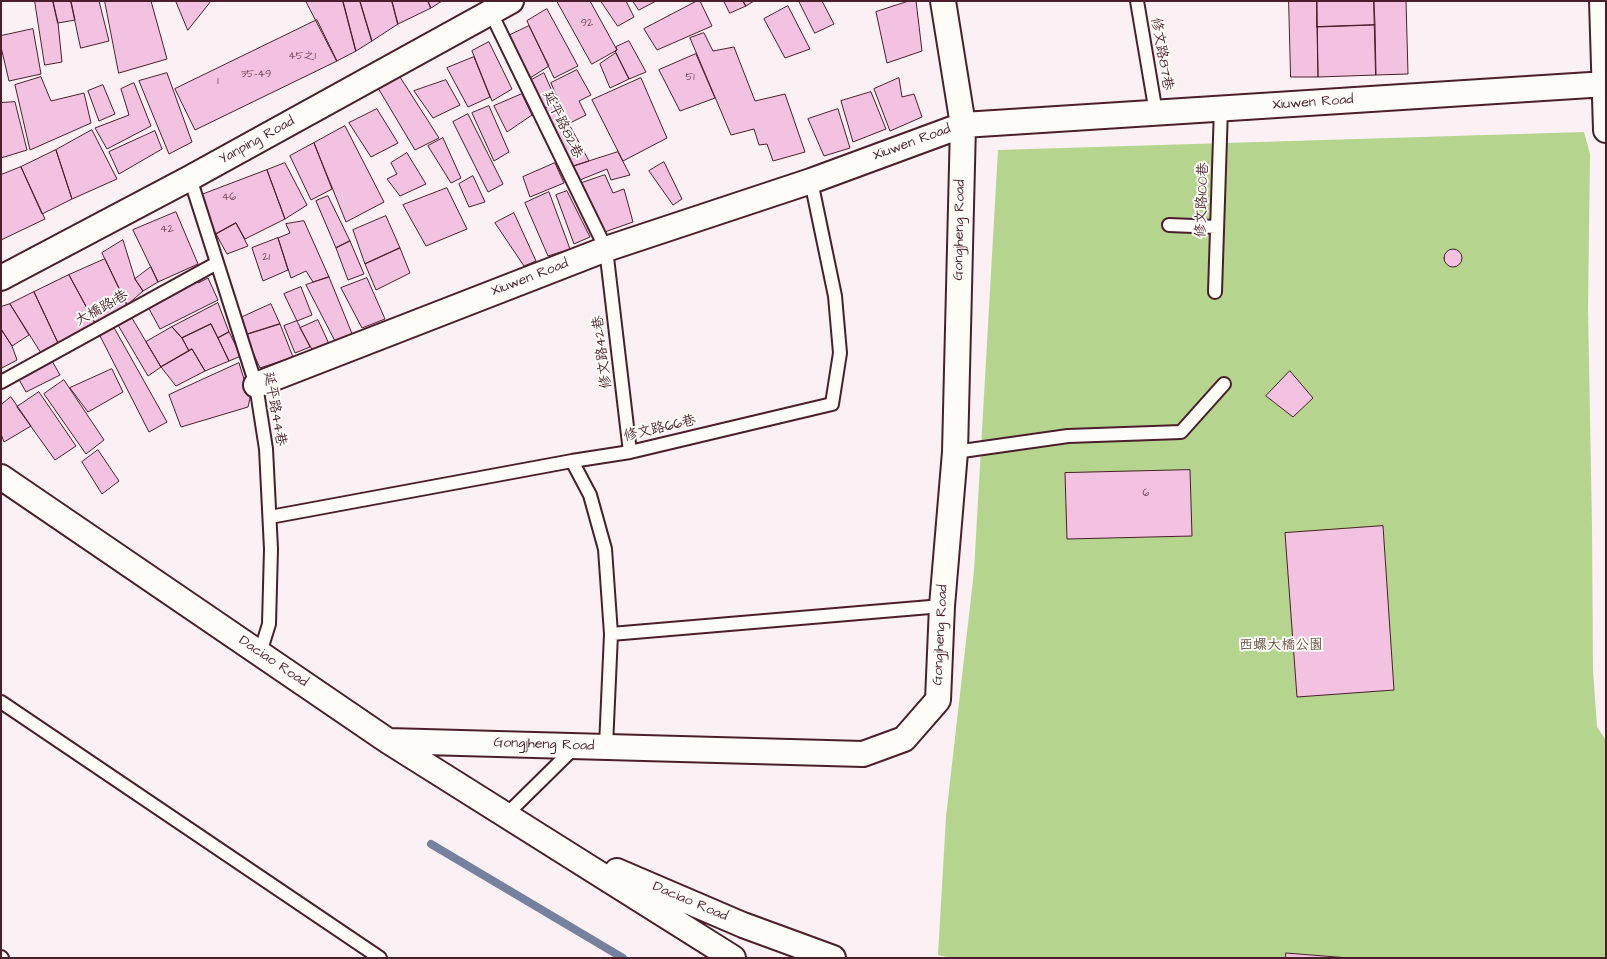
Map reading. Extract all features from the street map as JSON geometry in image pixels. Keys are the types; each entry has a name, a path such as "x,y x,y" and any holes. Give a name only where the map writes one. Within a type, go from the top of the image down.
{"street":[{"name":"Yanping Road","path":"1,278 190,178 511,1"},
{"name":"Gongjheng Road","path":"388,741 863,754 904,739 938,700 942,606 955,452 963,125 943,1"},
{"path":"1602,1 1606,130"},
{"name":"Xiuwen Road","path":"256,385 606,249 811,181 963,125 1605,84"},
{"name":"Daciao Road","path":"1,477 388,741 734,958"},
{"name":"Daciao Road","path":"549,841 743,925 832,958"}],"lane":[{"name":"修文路87巷","path":"1136,1 1156,113"},
{"name":"延平路82巷","path":"491,13 606,249"},
{"name":"修文路100巷","path":"1215,292 1221,108"},
{"name":"延平路44巷","path":"190,178 256,385 266,448 271,549 269,624 260,653"},
{"name":"修文路66巷","path":"270,518 572,461 630,452 832,404 840,353 835,296 811,181"},
{"path":"1169,225 1217,228"},
{"name":"修文路42巷","path":"606,249 630,452"},
{"name":"大橋路1巷","path":"1,382 217,262"},
{"path":"955,452 1068,436 1181,432 1224,384"},
{"path":"572,461 590,495 605,549 611,634 606,746"},
{"path":"611,634 942,606"},
{"path":"1,702 380,958"},
{"path":"507,814 577,745"}],"green space":[{"name":"西螺大橋公園","path":"1584,132 1590,154 1588,308 1593,670 1597,727 1606,740 1606,958 952,958 938,955 946,817 974,571 998,150"}],"building":[{"path":"35,1 53,1 58,23 62,62 45,65"},
{"path":"53,1 71,1 75,20 58,23"},
{"path":"71,1 99,1 109,41 81,48"},
{"path":"105,1 151,1 167,59 119,73"},
{"path":"176,1 211,1 188,30"},
{"path":"306,1 343,1 356,51 337,61"},
{"path":"343,1 360,1 372,41 356,51"},
{"path":"360,1 392,1 398,24 372,41"},
{"path":"392,1 428,1 431,8 398,24"},
{"path":"428,1 442,1 431,8"},
{"path":"557,1 590,1 617,50 592,64"},
{"path":"601,1 626,1 634,17 618,26"},
{"path":"633,1 656,1 639,10"},
{"path":"700,1 712,26 657,50 644,29"},
{"path":"724,1 743,1 746,6 730,13"},
{"path":"743,1 754,1 746,6"},
{"path":"799,1 822,1 834,24 815,33"},
{"path":"909,1 916,1 922,51 887,63 876,12"},
{"path":"1289,1 1317,1 1318,77 1291,77"},
{"path":"1317,1 1374,1 1375,25 1317,27"},
{"path":"1374,1 1406,1 1408,74 1376,75"},
{"path":"788,6 810,49 785,58 764,19"},
{"path":"547,9 578,66 554,78 527,21"},
{"path":"317,20 337,61 195,130 175,89"},
{"path":"1375,25 1376,75 1318,77 1317,27"},
{"path":"529,26 549,66 530,78 506,37"},
{"path":"33,29 41,74 9,81 1,47 1,36"},
{"path":"704,33 713,51 734,47 755,101 785,94 805,152 773,161 767,144 759,145 754,129 731,135 690,38"},
{"path":"629,41 646,72 629,79 615,51 617,50 616,47"},
{"path":"489,42 512,89 492,101 472,51"},
{"path":"616,53 629,79 610,88 600,64"},
{"path":"696,54 715,98 680,111 659,70"},
{"path":"474,57 490,97 468,107 447,68"},
{"path":"577,70 591,95 579,101 586,115 568,124 551,83"},
{"path":"167,73 192,142 169,154 139,81"},
{"path":"544,73 557,102 539,111 526,83"},
{"path":"41,77 51,101 84,93 91,123 30,150 15,85"},
{"path":"400,77 439,138 415,150 378,88"},
{"path":"641,78 667,138 623,161 592,100"},
{"path":"899,78 902,97 914,94 922,117 890,131 874,89"},
{"path":"446,80 460,105 433,118 414,91"},
{"path":"134,83 151,126 107,149 95,128 129,115 121,89"},
{"path":"103,85 115,114 99,121 88,91"},
{"path":"871,92 886,129 853,142 841,101"},
{"path":"522,94 532,115 507,132 494,106"},
{"path":"15,102 27,150 1,158 1,103"},
{"path":"557,102 589,161 568,168 539,111"},
{"path":"489,106 509,152 494,161 472,113"},
{"path":"377,109 398,143 371,157 349,123"},
{"path":"838,109 850,148 824,156 808,119"},
{"path":"468,114 503,184 488,192 453,122"},
{"path":"345,126 384,202 346,222 314,143"},
{"path":"92,130 117,179 72,199 56,150"},
{"path":"155,131 162,149 119,174 109,152"},
{"path":"443,138 461,178 451,183 428,146"},
{"path":"314,143 332,189 311,200 290,156"},
{"path":"56,150 72,199 42,214 21,167"},
{"path":"618,152 630,175 611,180 607,169 575,182 568,168"},
{"path":"407,153 426,184 400,196 387,179 397,174 391,163"},
{"path":"664,162 682,199 673,205 649,171"},
{"path":"285,163 307,205 285,219 267,170"},
{"path":"555,163 564,183 530,197 523,177"},
{"path":"21,167 45,219 1,240 1,175"},
{"path":"267,170 285,219 245,239 236,223 216,234 196,197"},
{"path":"605,175 613,193 624,189 633,222 599,234 576,185"},
{"path":"473,176 485,202 469,207 459,184"},
{"path":"447,188 467,229 426,246 403,205"},
{"path":"567,191 590,237 574,244 556,195"},
{"path":"549,192 570,249 548,256 525,203"},
{"path":"328,196 350,241 336,248 316,201"},
{"path":"176,212 198,264 158,282 133,230"},
{"path":"514,213 536,261 524,266 495,223"},
{"path":"386,216 400,248 365,264 353,230"},
{"path":"304,221 329,277 313,282 306,271 291,278 278,238 290,233 286,224"},
{"path":"236,223 248,246 227,254 216,234"},
{"path":"278,238 288,270 263,281 252,248"},
{"path":"123,240 135,279 143,291 127,305 102,253"},
{"path":"350,241 364,274 348,280 336,248"},
{"path":"400,248 410,273 376,290 365,264"},
{"path":"1453,249 1459,252 1462,258 1459,264 1453,267 1447,264 1444,258 1447,252"},
{"path":"105,259 127,305 95,323 69,275"},
{"path":"151,267 158,282 143,291 135,279"},
{"path":"69,275 95,323 58,343 34,292"},
{"path":"329,277 353,336 336,343 306,285"},
{"path":"195,278 198,283 208,278 218,300 160,329 147,305"},
{"path":"367,278 385,319 362,328 341,288"},
{"path":"301,287 312,315 297,321 284,294"},
{"path":"34,292 58,343 41,353 10,304"},
{"path":"218,303 229,332 218,338 211,324 182,338 172,327"},
{"path":"10,304 29,335 12,346 1,329 1,307"},
{"path":"271,304 280,324 245,335 236,320"},
{"path":"129,313 161,367 148,376 115,320"},
{"path":"318,320 330,346 314,353 300,328"},
{"path":"297,321 310,347 295,353 284,326"},
{"path":"112,324 167,422 149,432 97,330"},
{"path":"211,324 229,361 205,371 192,349 189,351 182,338"},
{"path":"280,324 293,357 260,368 245,335"},
{"path":"172,327 182,338 189,351 161,367 146,342"},
{"path":"1,329 12,346 17,360 2,368"},
{"path":"229,332 241,356 229,361 218,338"},
{"path":"192,349 205,371 176,386 161,367"},
{"path":"51,359 60,375 26,392 17,376"},
{"path":"239,363 250,398 248,407 181,427 169,395"},
{"path":"112,369 123,392 88,412 70,388"},
{"path":"1290,371 1313,398 1293,417 1266,396"},
{"path":"64,380 104,440 86,454 44,394"},
{"path":"39,392 76,446 55,460 17,407"},
{"path":"11,397 31,426 4,442 1,434 1,405"},
{"path":"98,450 119,481 102,494 82,462"},
{"path":"1190,470 1192,536 1067,539 1065,473"},
{"path":"1383,526 1394,690 1297,697 1285,533"},
{"path":"1286,953 1349,958 1286,958"}],"waterway":[{"path":"431,844 623,958"}]}
